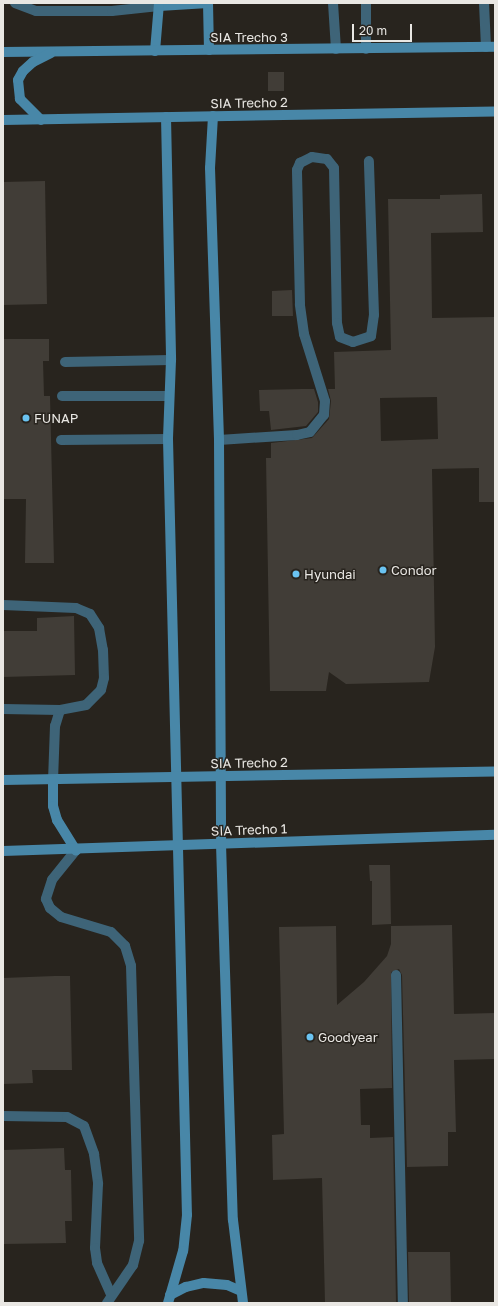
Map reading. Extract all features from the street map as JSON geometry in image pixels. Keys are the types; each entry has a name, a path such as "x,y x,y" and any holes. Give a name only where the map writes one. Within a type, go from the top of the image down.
{"main road":[{"path":"155,51 159,5 208,3 209,50"},
{"name":"SIA Trecho 3","path":"3,52 491,47"},
{"path":"41,120 20,99 18,80 23,71 33,62 53,52"},
{"name":"SIA Trecho 2","path":"3,120 495,111"},
{"path":"214,116 210,168 219,440 221,844 233,1220 243,1303"},
{"path":"166,117 170,360 168,439 178,776 178,845 187,1215 184,1251 169,1299"},
{"name":"SIA Trecho 2","path":"3,780 495,771"},
{"path":"53,780 53,806 57,820 76,850"},
{"name":"SIA Trecho 1","path":"3,851 76,850 178,845 495,836"},
{"path":"169,1299 186,1287 204,1283 226,1285 241,1290"}],"lane":[{"path":"15,3 36,12 112,11 159,5"},
{"path":"333,3 336,49"},
{"path":"366,3 366,49"},
{"path":"484,3 491,47"},
{"path":"219,440 310,432 324,415 325,401 304,334 300,304 298,170 300,163 312,157 327,159 334,168 337,323 340,337 353,342 371,336 374,315 369,161"},
{"path":"65,362 170,360"},
{"path":"62,396 169,396"},
{"path":"61,440 168,439"},
{"path":"3,605 76,608 90,614 99,628 103,650 104,678 101,690 86,705 60,710 3,709"},
{"path":"53,780 54,726 60,710"},
{"path":"76,850 52,880 46,899 50,908 61,917 111,932 125,946 131,966 139,1241 133,1264 109,1299"},
{"path":"396,975 402,1303"},
{"path":"3,1116 67,1117 84,1126 94,1154 98,1184 95,1248 97,1263 109,1299"}],"building":[{"path":"268,72 284,72 284,91 268,91"},
{"path":"45,181 47,304 3,305 3,182"},
{"path":"482,194 483,232 431,233 432,318 495,317 495,502 479,502 479,468 432,469 435,647 429,682 346,684 329,672 326,691 270,691 266,458 271,458 271,443 312,438 329,419 331,401 328,389 335,389 334,352 391,350 388,199 440,199 440,195","holes":["437,397 438,439 381,441 380,398"]},
{"path":"292,290 293,316 272,316 272,291"},
{"path":"3,339 49,339 49,361 43,361 44,396 50,396 54,563 25,563 26,499 3,499"},
{"path":"314,389 318,402 318,412 306,426 271,430 269,411 260,411 259,390"},
{"path":"74,616 75,675 3,677 3,631 37,631 37,618"},
{"path":"369,865 390,865 391,924 372,925 372,881 370,881"},
{"path":"452,925 454,1014 495,1013 495,1059 454,1060 456,1132 448,1132 448,1166 407,1167 402,975 399,969 391,972 392,1088 360,1089 361,1125 370,1125 370,1138 393,1137 396,1303 325,1303 322,1178 273,1180 272,1135 284,1134 279,927 336,926 337,1005 364,982 387,956 391,944 391,926"},
{"path":"70,976 72,1070 32,1070 33,1083 3,1084 3,978"},
{"path":"64,1148 65,1170 71,1170 72,1221 65,1221 66,1243 3,1244 3,1150"},
{"path":"408,1252 450,1252 451,1303 409,1303"}],"place":[{"name":"FUNAP","path":"26,418"},
{"name":"Condor","path":"383,570"},
{"name":"Hyundai","path":"296,574"},
{"name":"Goodyear","path":"310,1037"}]}
